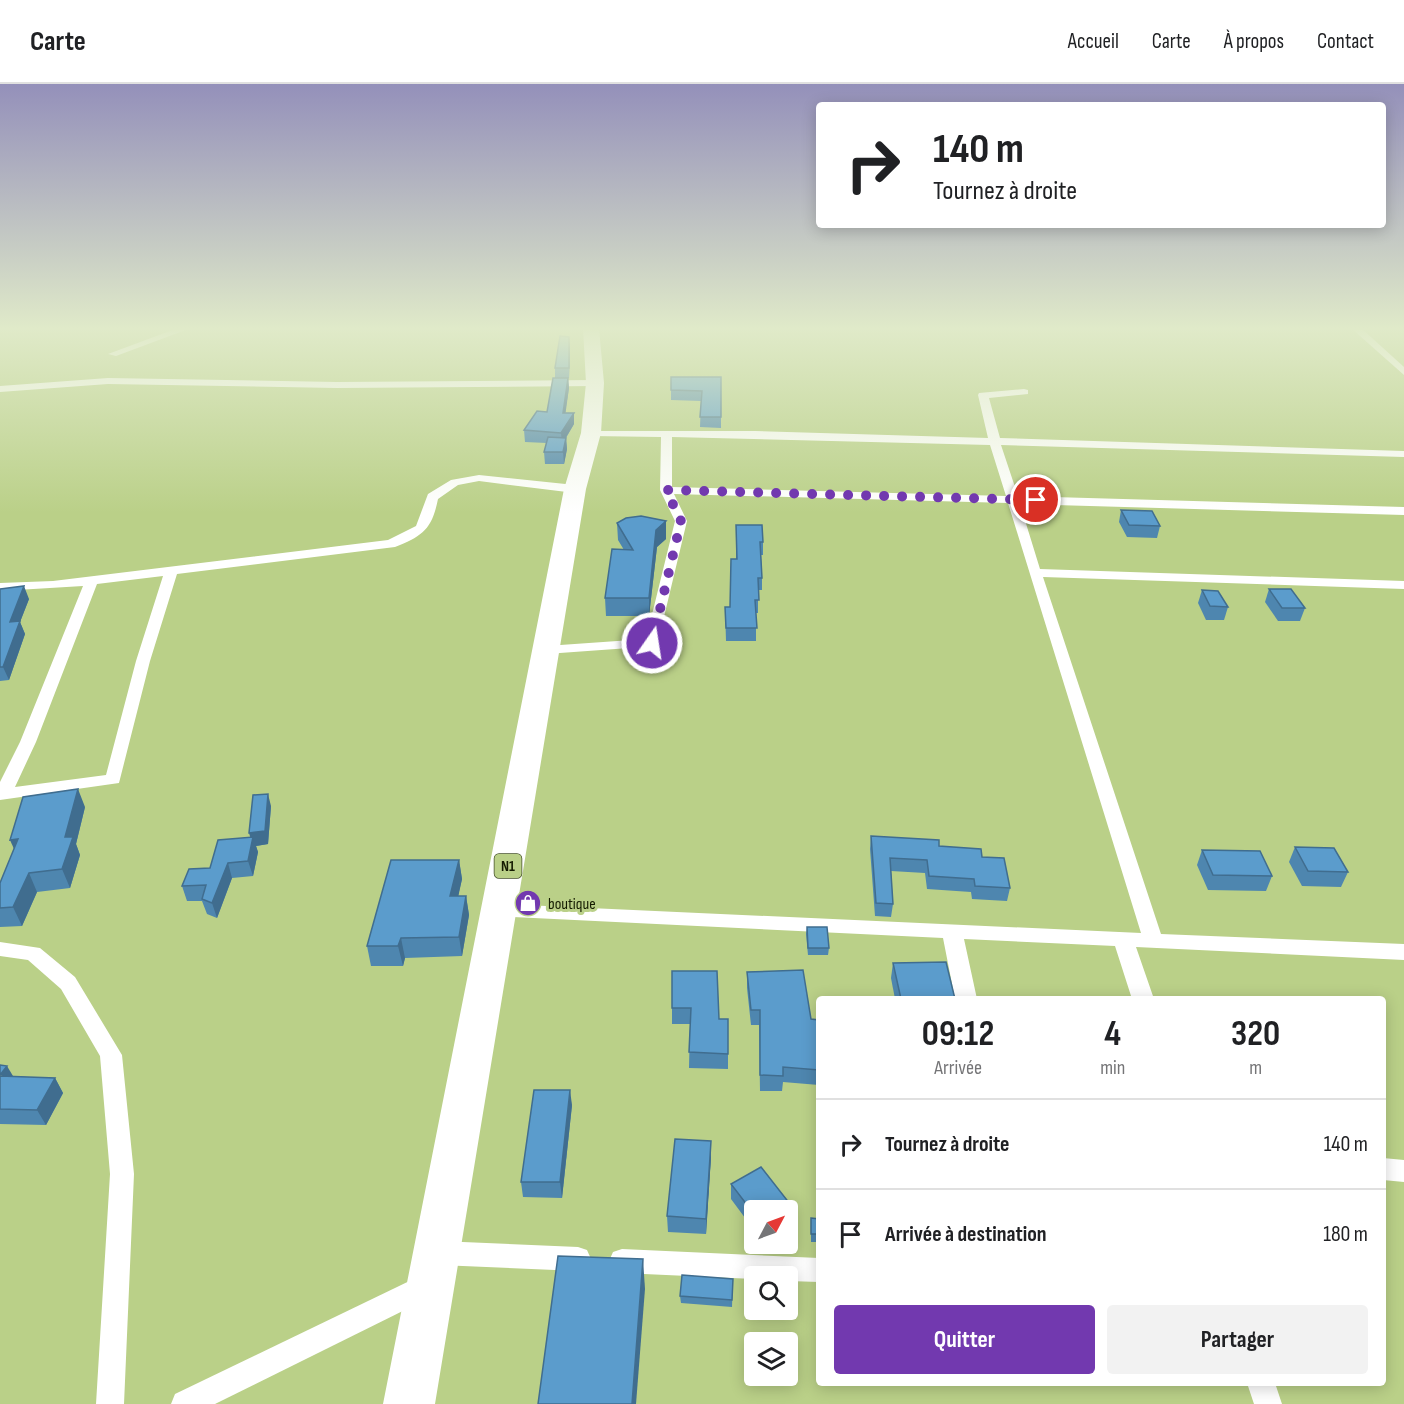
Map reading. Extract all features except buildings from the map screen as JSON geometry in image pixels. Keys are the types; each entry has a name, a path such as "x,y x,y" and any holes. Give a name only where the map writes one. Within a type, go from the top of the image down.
{"highway":[{"name":"N1","path":"409,1404 500,911 574,489 591,433 594,390"}],"street":[{"path":"1024,392 983,394 995,442 1035,573 1153,940"},
{"path":"591,433 668,433 1404,454"},
{"path":"546,650 652,643 681,521 666,490 668,433"},
{"path":"0,587 52,585 171,572 390,544 415,535 428,521 432,497 455,482 479,478 574,489"},
{"path":"666,490 1404,511"},
{"path":"2,794 113,779 143,661 171,572"},
{"path":"1035,573 1404,585"},
{"path":"2,794 28,742 92,579"},
{"path":"500,911 1404,952"},
{"path":"952,931 965,996"},
{"path":"1123,939 1142,996"},
{"path":"0,949 33,952 68,983 111,1055 122,1174 110,1404"},
{"path":"1386,1169 1404,1171"},
{"path":"185,1404 433,1268 816,1270"},
{"path":"1262,1386 1268,1404"}],"place":[{"name":"boutique","path":"528,903"}],"route":[{"path":"652,643 681,521 666,490 1036,500"}]}
